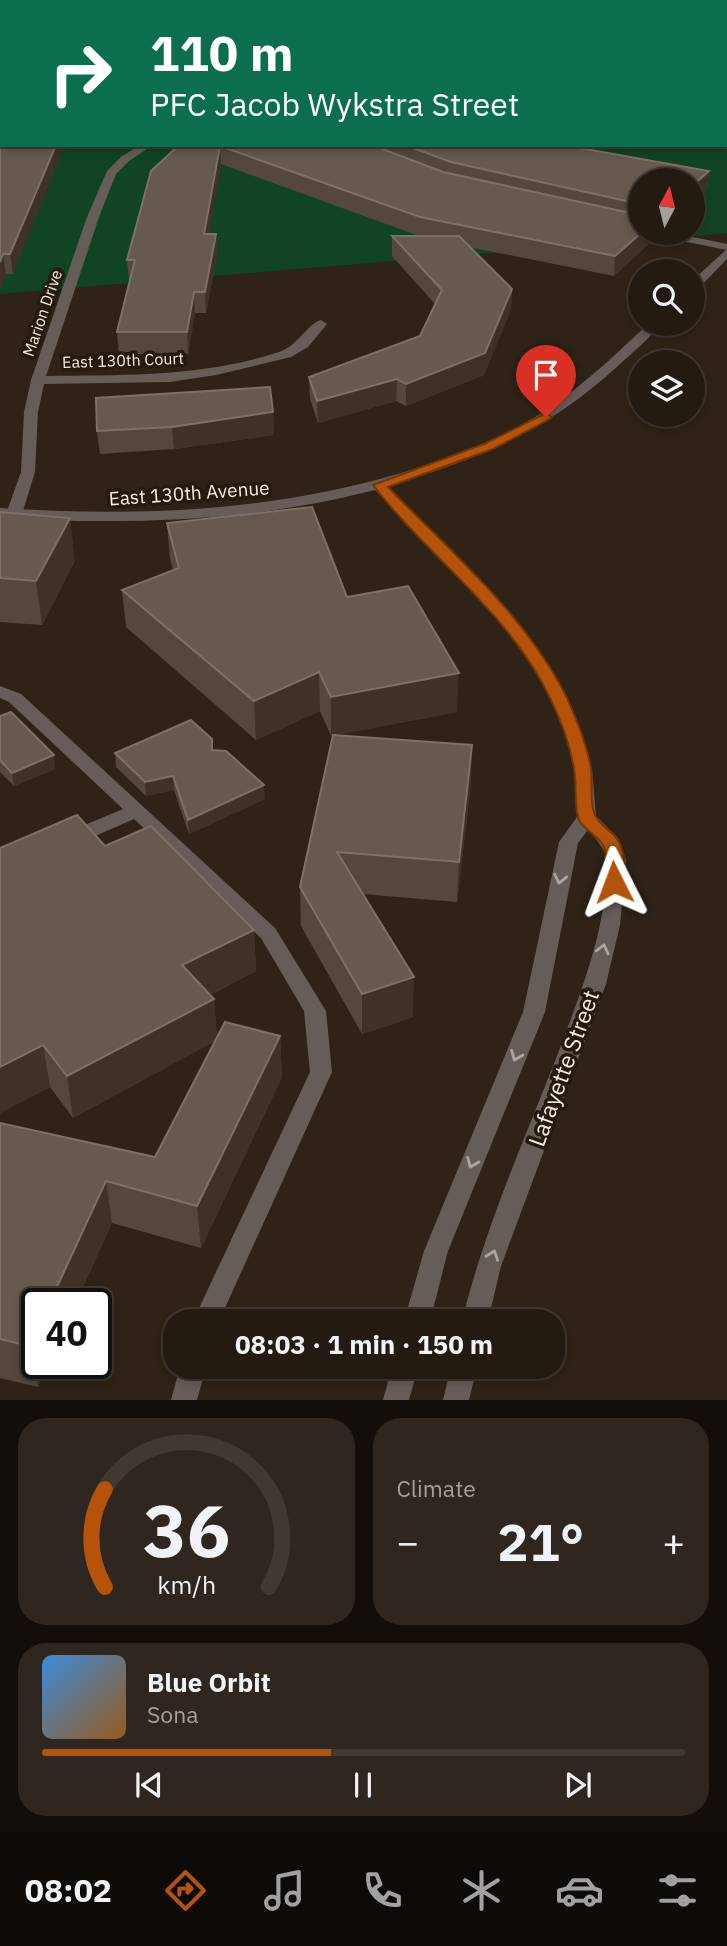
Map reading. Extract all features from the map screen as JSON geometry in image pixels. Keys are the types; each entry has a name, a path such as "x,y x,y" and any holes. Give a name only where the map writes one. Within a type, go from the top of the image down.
{"street":[{"name":"Marion Drive","path":"7,513 28,472 31,412 38,380 107,180 125,159 145,147"},
{"path":"705,243 727,247"},
{"path":"705,275 727,253"},
{"name":"East 130th Court","path":"38,380 170,378 229,369 286,354 303,344 321,324"},
{"name":"East 130th Avenue","path":"7,513 106,519 202,515 249,511 331,497 379,485 467,455 530,427 596,380 642,336"},
{"path":"379,485 510,622 539,664 559,699 573,736 583,769 587,818 569,842 534,1012 436,1251 420,1309"},
{"path":"0,691 15,698 268,933 315,1011 321,1072 212,1309"},
{"path":"49,849 136,811"},
{"name":"Lafayette Street","path":"478,1309 488,1266 594,984 610,925 616,860 611,843 587,818"},
{"path":"184,1400 190,1379"},
{"path":"396,1400 402,1379"},
{"path":"456,1400 461,1379"}],"green space":[{"path":"0,147 727,147 727,233 705,235 705,168 628,168 628,241 0,294"}],"building":[{"path":"0,147 55,147 10,254 3,254 0,262"},
{"path":"177,147 220,147 204,234 216,234 205,292 194,292 187,332 117,332 135,260 127,260 151,171"},
{"path":"223,147 377,147 443,172 628,212 628,244 615,256 420,217"},
{"path":"410,147 574,147 692,168 628,168 628,201 451,162"},
{"path":"392,236 459,236 512,289 485,353 406,384 397,379 317,401 309,377 420,336 442,290"},
{"path":"270,387 273,412 172,427 97,431 96,398"},
{"path":"312,507 347,597 408,586 459,673 331,697 319,672 254,701 122,590 179,568 167,523"},
{"path":"0,512 70,518 36,581 0,578"},
{"path":"11,712 54,755 12,773 0,760 0,716"},
{"path":"191,720 212,739 212,750 226,751 264,785 188,820 173,776 145,782 115,753"},
{"path":"333,735 472,745 459,862 337,852 414,977 362,994 300,887"},
{"path":"77,815 105,846 151,826 254,930 182,965 214,999 67,1076 43,1045 0,1067 0,848"},
{"path":"225,1022 280,1036 197,1206 106,1181 56,1288 21,1288 21,1344 0,1339 0,1123 155,1157"}],"route":[{"path":"546,417 489,446 379,485 510,622 539,664 559,699 573,736 583,769 587,818 611,843 616,860 614,882"}]}
